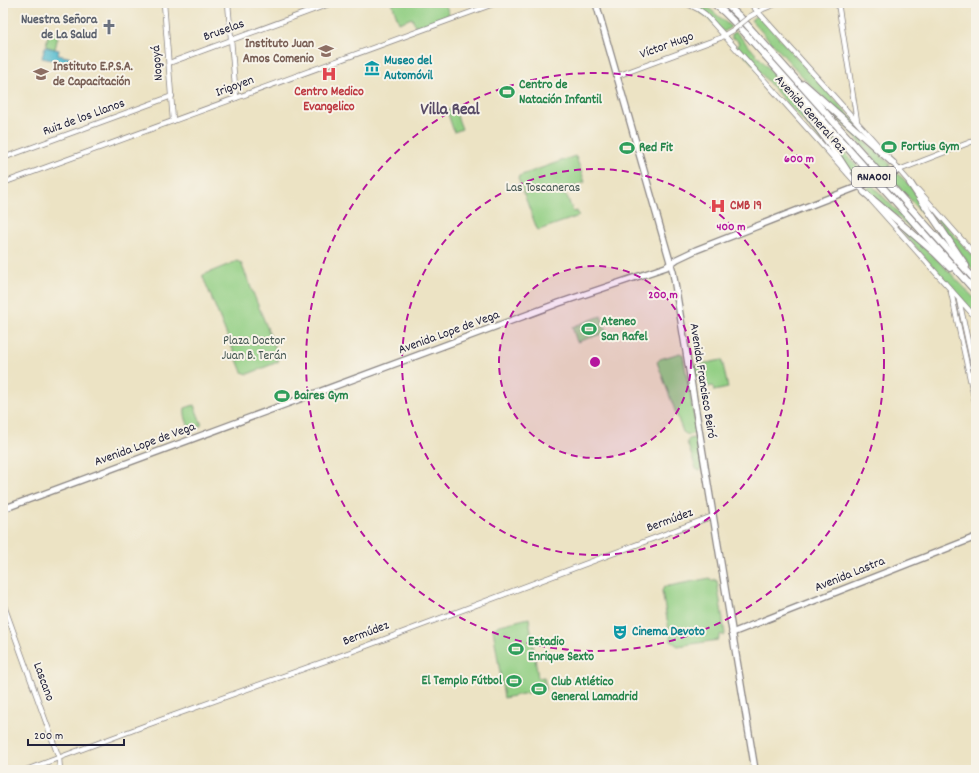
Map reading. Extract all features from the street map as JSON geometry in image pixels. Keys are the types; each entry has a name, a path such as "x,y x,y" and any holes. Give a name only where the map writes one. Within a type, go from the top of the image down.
{"highway":[{"path":"708,3 724,12"},
{"name":"Avenida General Paz","path":"713,3 724,12 773,65 975,290"},
{"name":"Avenida General Paz","path":"725,3 740,17 976,281"},
{"path":"730,3 740,17"},
{"path":"773,65 848,172"},
{"path":"786,68 893,163"},
{"path":"910,184 976,281"},
{"path":"864,192 975,290"}],"main road":[{"name":"Avenida Francisco Beiró","path":"596,3 671,263 755,770"},
{"name":"Avenida Lope de Vega","path":"3,509 559,303 666,267 677,259 696,250 899,170"},
{"name":"Avenida Lastra","path":"732,633 976,537"}],"street":[{"name":"Nogoyá","path":"164,3 173,121"},
{"path":"228,3 236,98"},
{"name":"Bruselas","path":"169,63 332,3"},
{"name":"Irigoyen","path":"3,183 496,3"},
{"name":"Avenida General Paz","path":"686,3 705,14 848,172 905,240 976,318"},
{"path":"750,3 857,121 910,184 976,256"},
{"name":"Víctor Hugo","path":"617,76 724,36 749,17 778,3"},
{"path":"838,3 857,121"},
{"name":"Ruiz de los Llanos","path":"3,158 172,96"},
{"path":"899,170 976,140"},
{"path":"951,290 976,406"},
{"path":"958,298 976,378"},
{"name":"Bermúdez","path":"26,770 345,654 713,516"},
{"name":"Lascano","path":"3,603 58,758 60,770"}],"green space":[{"path":"392,3 445,3 449,14 448,16 416,28 412,18 399,23"},
{"path":"690,3 703,3 731,27 724,32"},
{"path":"756,16 760,17 878,147 813,88 751,20"},
{"path":"49,30 59,32 55,49 46,46"},
{"path":"736,32 772,72 831,151 737,46 739,43 735,38 732,39 732,34"},
{"path":"454,108 462,129 454,132 447,111"},
{"path":"807,109 868,179 863,181 850,170"},
{"path":"829,110 888,162 890,165 888,171 885,172 851,132"},
{"name":"Las Toscaneras","path":"575,156 585,182 562,191 565,196 567,196 573,212 577,211 579,216 539,230 537,229 518,178 519,176"},
{"path":"897,174 903,178 916,193 944,237 943,238 936,230 937,229 890,177"},
{"path":"872,185 926,241 868,192 868,188"},
{"path":"885,212 940,262 976,300 976,316"},
{"path":"934,212 976,260 976,274 933,214"},
{"name":"Plaza Doctor Juan B. Terán","path":"237,261 241,263 279,357 278,362 248,374 242,372 203,277 203,275"},
{"name":"Ateneo San Rafel","path":"601,316 607,332 577,342 572,327"},
{"path":"680,353 683,355 696,429 695,433 688,435 683,432 657,362 660,359"},
{"path":"722,360 728,388 714,391 713,386 706,387 704,375 696,376 695,365"},
{"path":"194,405 202,425 190,430 185,416 185,408"},
{"path":"692,438 698,441 702,468 700,471 696,469 687,442"},
{"path":"710,578 713,582 714,579 717,581 725,634 724,636 721,634 718,640 678,646 671,641 662,591 664,587"},
{"name":"Club Atlético General Lamadrid","path":"529,618 538,678 544,677 546,689 504,698 493,629 500,625"}],"water":[{"path":"45,47 59,50 58,55 72,58 71,65 61,62 60,66 56,65 57,61 42,58"}],"place":[{"name":"Nuestra Señora de La Salud","path":"109,27"},
{"name":"Instituto Juan Amos Comenio","path":"326,51"},
{"name":"Museo del Automóvil","path":"372,68"},
{"name":"Instituto E.P.S.A. de Capacitación","path":"41,74"},
{"name":"Centro Medico Evangelico","path":"329,74"},
{"name":"Centro de Natación Infantil","path":"507,92"},
{"name":"Fortius Gym","path":"889,147"},
{"name":"Red Fit","path":"627,148"},
{"name":"CMB 19","path":"718,206"},
{"name":"Ateneo San Rafel","path":"589,329"},
{"name":"Baires Gym","path":"282,396"},
{"name":"Cinema Devoto","path":"620,632"},
{"name":"Estadio Enrique Sexto","path":"516,649"},
{"name":"El Templo Fútbol","path":"514,681"},
{"name":"Club Atlético General Lamadrid","path":"539,689"}],"district":[{"name":"Villa Real","path":"450,111"}]}
